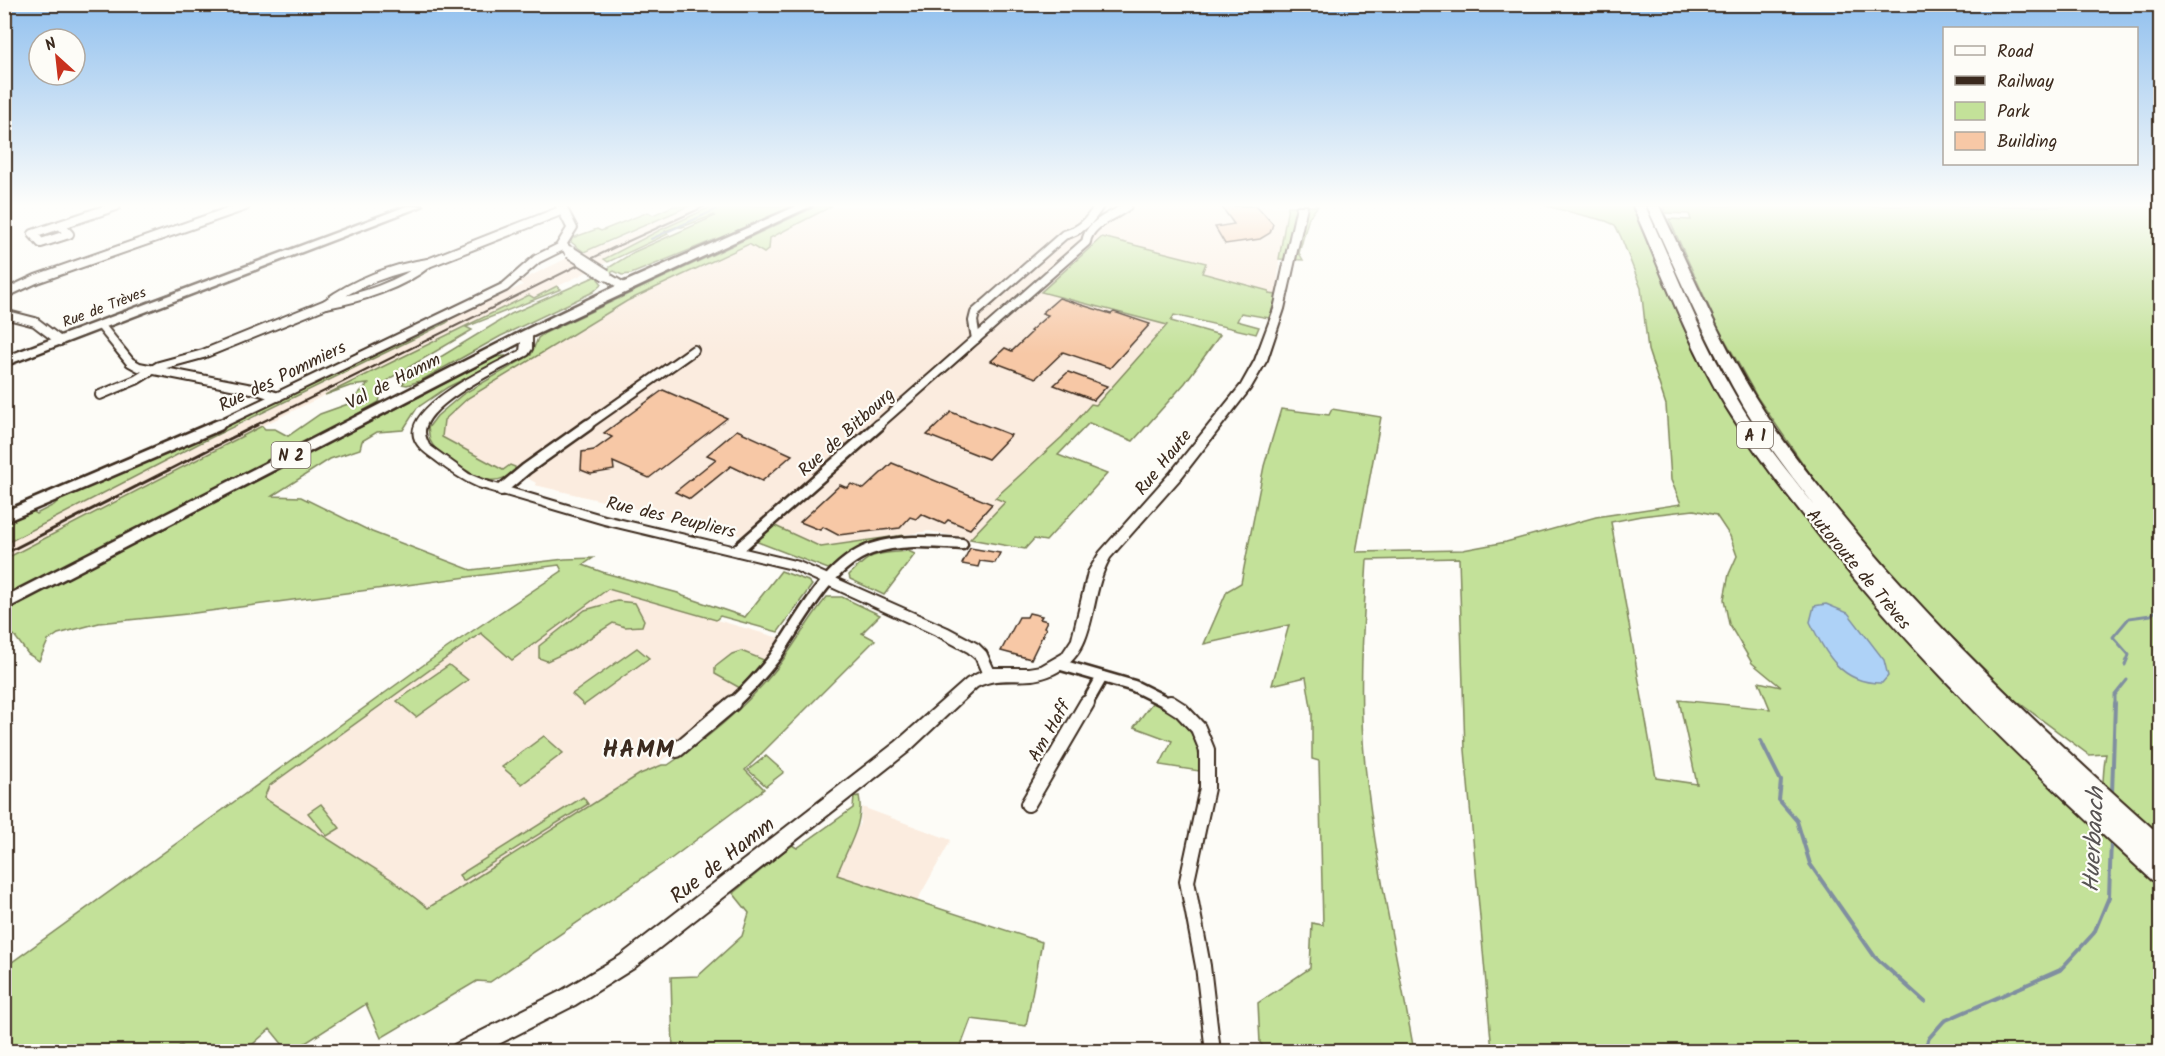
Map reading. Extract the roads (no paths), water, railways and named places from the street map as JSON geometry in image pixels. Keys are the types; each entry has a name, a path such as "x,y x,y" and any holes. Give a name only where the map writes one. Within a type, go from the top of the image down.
{"highway":[{"name":"Autoroute de Trèves","path":"1660,255 1690,324 1728,396 1820,525 1863,579 2160,849"},
{"name":"Autoroute de Trèves","path":"1676,255 1708,326 1746,396 1837,523 1879,573 1918,627 2030,752 2160,873"}],"main road":[{"name":"Rue de Trèves","path":"4,362 287,255"},
{"path":"576,255 624,287"},
{"name":"Val de Hamm","path":"4,604 507,344 695,255"},
{"name":"Rue Haute","path":"990,674 1029,674 1058,664 1067,658 1079,640 1095,572 1105,555 1176,475 1246,386 1261,360 1279,309 1291,255"},
{"name":"Rue de Hamm","path":"461,1052 568,998 627,962 876,767 972,683 990,674"}],"street":[{"path":"4,294 36,279 104,255"},
{"path":"100,395 168,363 203,354 326,304 337,295 354,288 447,255"},
{"name":"Rue des Pommiers","path":"4,517 63,490 175,445 278,397 505,287 544,255"},
{"path":"976,339 973,321 975,313 1042,255"},
{"path":"1047,255 1064,261"},
{"name":"Rue de Bitbourg","path":"737,550 1071,255"},
{"path":"975,313 997,320"},
{"path":"4,314 28,318 44,325 60,341"},
{"path":"100,326 129,362 173,375 257,390 278,397"},
{"path":"513,360 527,349 527,334"},
{"path":"507,344 517,352 513,360"},
{"path":"501,490 526,469 694,350"},
{"path":"173,375 203,354"},
{"name":"Rue des Peupliers","path":"513,360 455,390 440,401 419,429 420,438 426,447 465,477 604,520 795,565 943,632 973,648 981,656 990,674"},
{"path":"677,750 704,730 749,687 782,648 804,611 831,580 859,555 877,548 922,541 962,544"},
{"path":"1058,664 1167,700 1184,711 1196,726 1204,742 1209,760 1208,778 1187,878 1211,1020 1213,1052"},
{"name":"Am Haff","path":"1028,804 1102,677"}],"water":[{"path":"1826,604 1848,613 1884,660 1888,676 1882,683 1868,682 1845,673 1829,656 1810,622 1814,606"}],"waterway":[{"name":"Huerbaach","path":"2125,665 2129,655 2113,637 2129,618 2151,615 2160,607"},
{"name":"Huerbaach","path":"2115,703 2115,695 2127,680"},
{"name":"Huerbaach","path":"2112,794 2115,703"},
{"path":"1761,741 1781,781 1779,800 1797,821 1810,864 1875,957 1925,1002"},
{"name":"Huerbaach","path":"1923,1052 1929,1038 1944,1021 2060,970 2094,933 2109,897 2111,840"}],"railway":[{"path":"254,426 598,255"},
{"path":"4,554 257,425"}],"district":[{"name":"HAMM","path":"639,749"}]}
